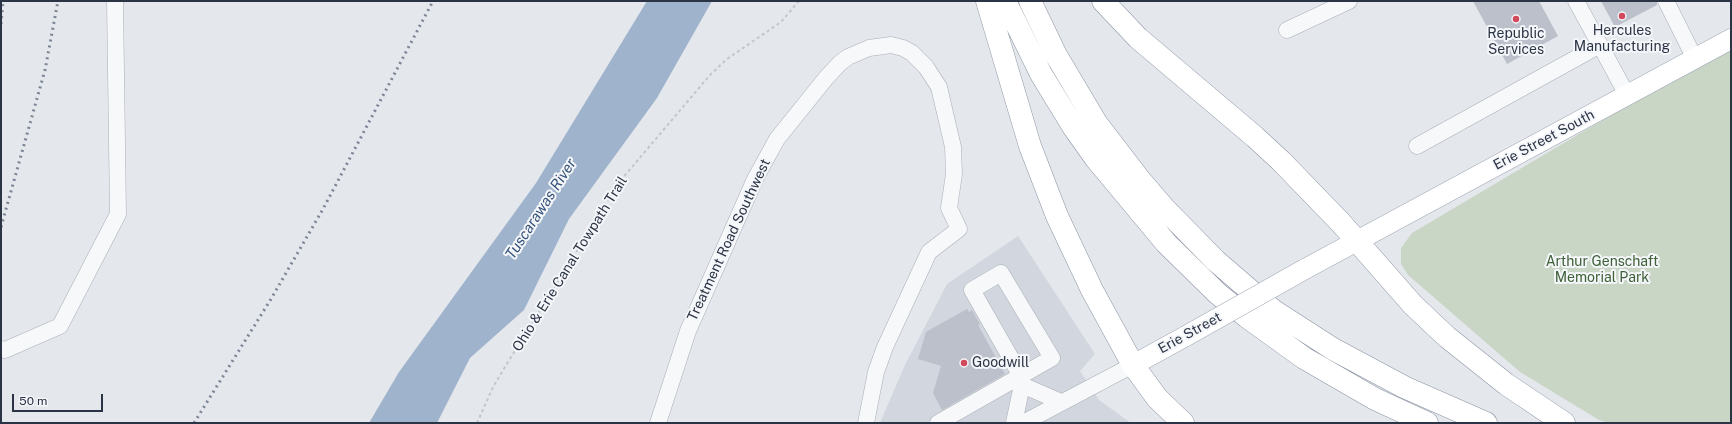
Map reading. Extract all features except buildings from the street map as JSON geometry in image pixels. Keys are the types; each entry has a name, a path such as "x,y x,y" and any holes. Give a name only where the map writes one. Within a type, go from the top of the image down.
{"highway":[{"path":"987,1 1030,146 1057,216 1092,290 1133,365 1157,398 1183,423"},
{"path":"1005,1 1041,74 1074,128 1096,159 1166,243 1218,294 1304,358 1375,398 1427,423"},
{"path":"1030,1 1056,55 1097,124 1164,208 1216,261 1274,311 1333,349 1404,387 1486,423"},
{"path":"1103,1 1138,38 1276,156 1314,194 1413,305 1446,337 1506,384 1564,423"}],"main road":[{"name":"Erie Street South","path":"1356,242 1731,39"},
{"name":"Erie Street","path":"1133,365 1356,242"}],"street":[{"path":"1,349 4,350 60,326 118,214 115,1"},
{"path":"1287,30 1349,1"},
{"path":"1576,1 1627,95"},
{"path":"1666,1 1695,59"},
{"name":"Treatment Road Southwest","path":"658,423 688,331 755,179 778,139 826,78 848,57 869,48 891,45 903,48 926,67 934,77 943,98 953,147 954,174 949,208 959,229 929,252 885,347 876,372 866,423"},
{"path":"1417,146 1600,45"},
{"path":"938,423 1020,379 1052,358 1001,273 972,290 1020,379 1061,402"},
{"name":"Erie Street","path":"1023,423 1133,365"},
{"path":"1014,423 1020,379"}],"path":[{"name":"Ohio & Erie Canal Towpath Trail","path":"477,423 493,387 621,180 710,75 727,59 781,22 799,1"}],"shaded area":[{"path":"1018,236 1095,354 1080,371 1099,400 1131,423 880,423 904,367 947,284"}],"green space":[{"name":"Arthur Genschaft Memorial Park","path":"1731,49 1731,423 1609,423 1599,420 1520,372 1408,275 1401,264 1401,248 1412,233 1628,105"}],"water":[{"name":"Tuscarawas River","path":"647,1 712,1 657,98 569,219 524,310 470,358 437,423 369,423 399,372 536,183"}],"railway":[{"path":"1,24 3,1"},
{"path":"1,227 45,70 58,1"},
{"path":"194,423 271,299 323,209 433,1"}],"place":[{"name":"Hercules Manufacturing","path":"1622,16"},
{"name":"Republic Services","path":"1516,19"},
{"name":"Goodwill","path":"964,363"}]}
